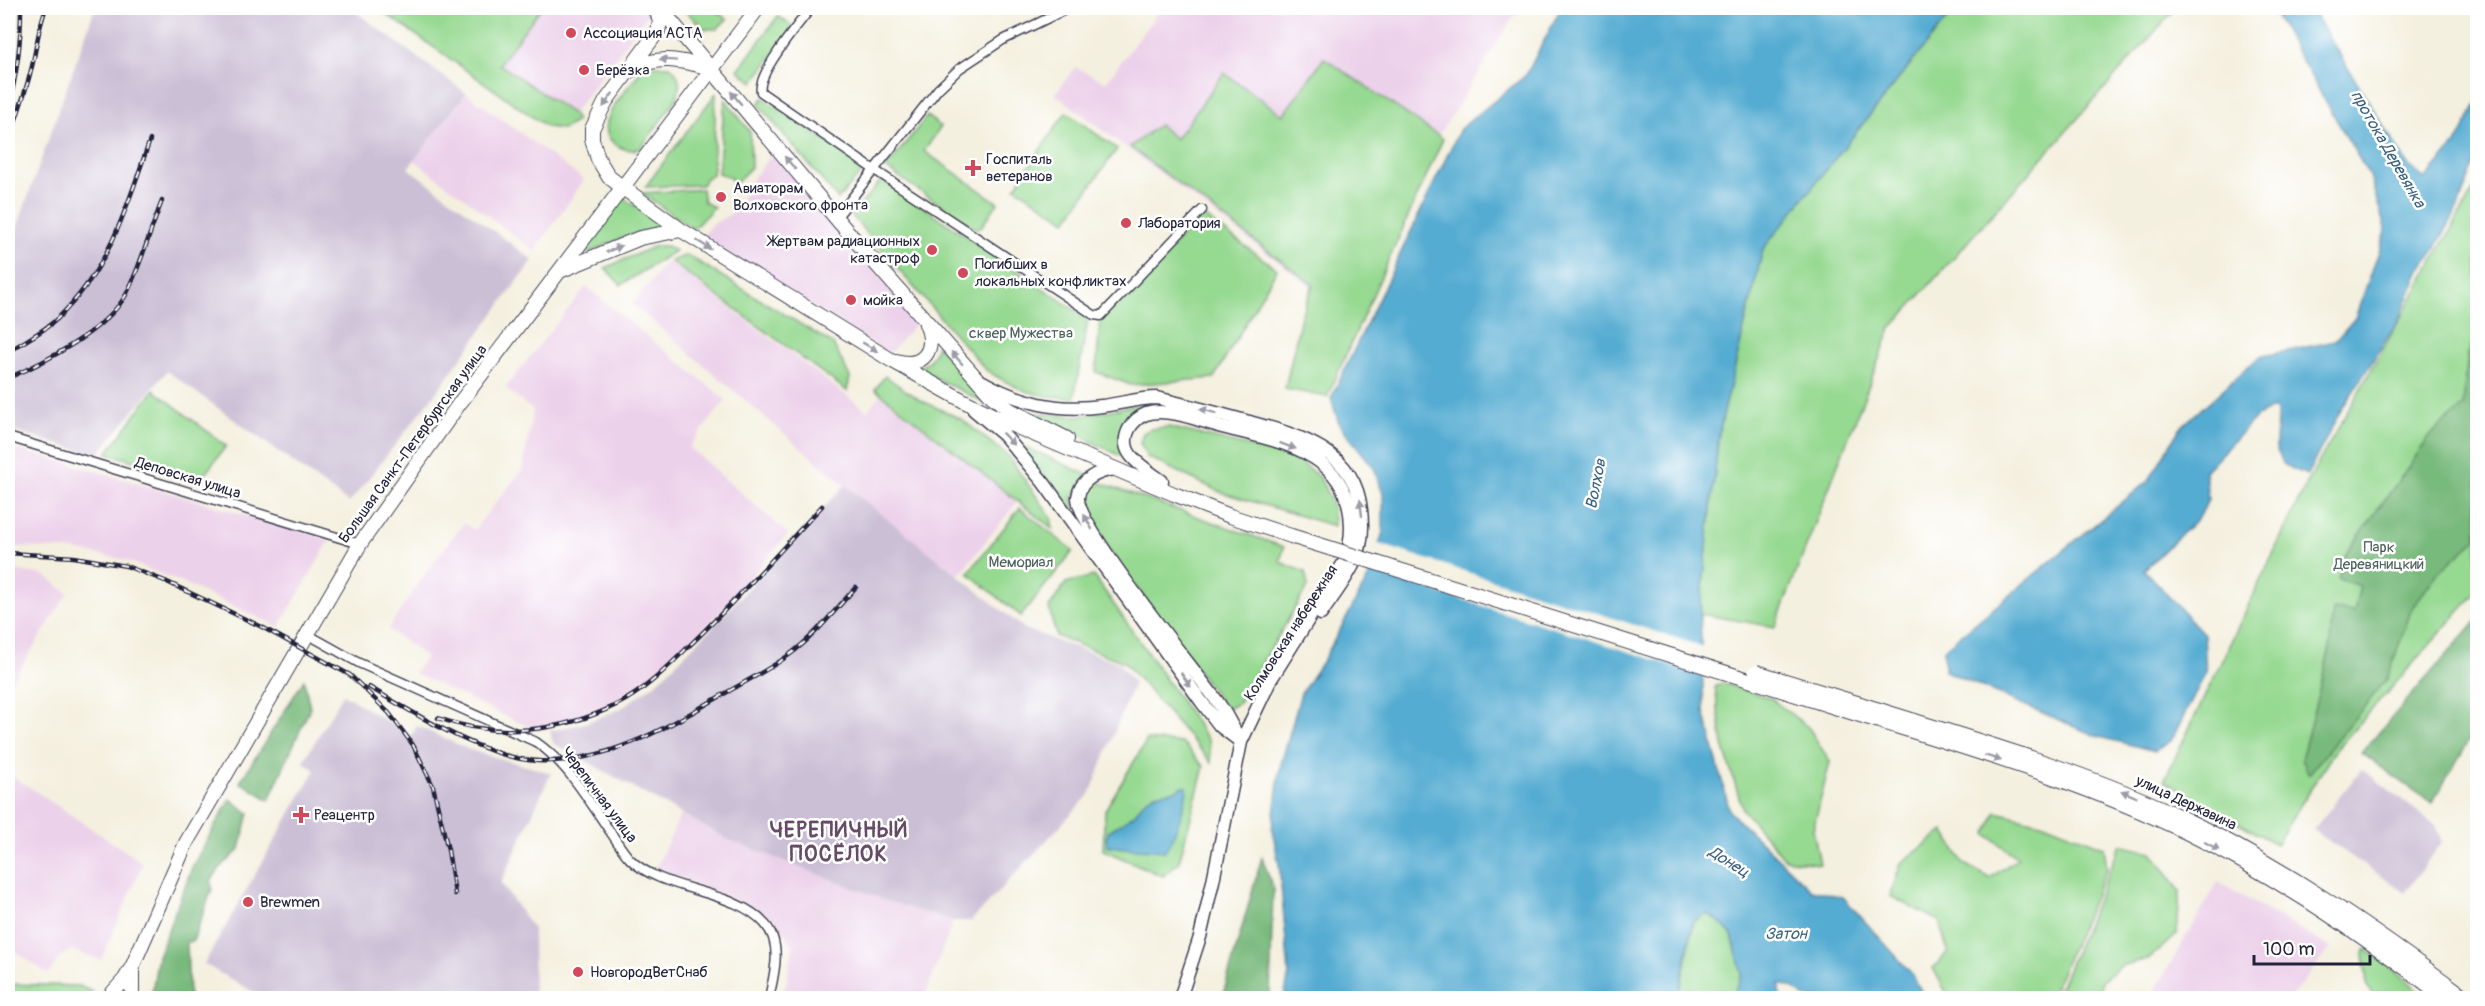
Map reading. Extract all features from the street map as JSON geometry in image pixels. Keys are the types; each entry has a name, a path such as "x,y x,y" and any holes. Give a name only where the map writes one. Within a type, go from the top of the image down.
{"main road":[{"path":"658,8 836,218 992,396 1010,410 1059,435 1162,481 1292,532"},
{"path":"658,8 660,22 658,31 606,101 592,129 594,150 609,177 681,230 891,360 1010,424 1230,516 1292,532 1859,709"},
{"name":"Большая Санкт-Петербургская улица","path":"108,999 119,988 133,966 186,843 360,544 452,413 758,8"},
{"path":"628,73 653,60 667,59 711,68"},
{"path":"606,209 609,177"},
{"path":"560,271 640,238 681,230"},
{"path":"891,360 910,364 924,357 929,350 931,339 923,319"},
{"name":"Колмовская набережная","path":"975,378 1003,394 1040,406 1072,409 1104,406 1137,398 1157,398 1309,440 1338,459 1349,472 1360,501 1362,517 1360,546 1356,559 1347,576 1264,698 1241,742"},
{"path":"964,401 1017,448 1220,726 1241,742"},
{"name":"Колмовская набережная","path":"1162,481 1130,457 1126,444 1131,425 1138,418 1147,414 1175,415 1272,440 1314,457 1330,469 1346,494 1352,522 1349,550 1345,561 1271,679 1241,742 1208,903 1180,999"},
{"path":"1115,469 1103,470 1088,480 1078,495 1079,505 1098,540 1219,704 1241,742"},
{"name":"улица Державина","path":"1859,709 2073,784 2189,833 2284,886 2363,939 2445,999"},
{"name":"улица Державина","path":"1859,709 2040,761 2124,792 2178,816 2224,838 2292,879 2372,931 2466,999"},
{"name":"Большая Санкт-Петербургская улица","path":"132,999 133,966"}],"street":[{"path":"811,8 764,72 759,84 761,92 875,171 1094,315 1101,316 1202,210"},
{"path":"836,218 933,96 959,69 1003,40 1069,8"},
{"name":"Деповская улица","path":"8,436 360,544"},
{"name":"Черепичная улица","path":"307,634 359,663 536,742 549,751 570,775 630,859 646,871 742,908 766,924 775,944 769,999"}],"shaded area":[{"path":"95,8 350,8 466,93 408,168 533,260 435,394 349,503 167,371 97,455 8,430 8,253"},
{"path":"541,8 651,8 573,114 499,64"},
{"path":"1157,8 1519,8 1333,303 1055,94 1075,67 1106,82 1155,16"},
{"path":"466,93 584,180 535,251 414,160"},
{"path":"774,151 918,321 889,354 702,237 713,224 731,214 740,204 752,180"},
{"path":"668,261 867,411 880,395 1017,502 958,576 828,471 632,304"},
{"path":"586,287 726,400 689,447 788,534 717,616 654,674 608,706 537,731 414,673 426,657 388,629 430,567 464,523 474,530 523,469 533,410 505,388"},
{"path":"8,447 330,540 279,627 174,579 125,560 75,550 8,546"},
{"path":"845,485 1025,629 1119,663 1134,683 1090,794 971,921 953,921 890,902 729,840 553,743 550,731 585,723 620,709 656,683 711,629"},
{"path":"8,569 44,575 68,593 8,687"},
{"path":"343,694 411,736 417,726 470,750 551,773 501,883 533,929 534,998 264,998 204,964 315,770 303,762"},
{"path":"2362,769 2435,825 2442,842 2405,893 2313,830"},
{"path":"8,773 143,863 101,960 71,950 59,958 48,974 8,946"},
{"path":"681,814 729,840 890,902 953,921 924,998 783,998 793,946 776,921 759,910 656,868"},
{"path":"2218,882 2331,948 2290,998 2162,998 2154,992"}],"green space":[{"path":"387,8 541,8 499,64 573,114 577,121 563,129 547,127 382,11"},
{"path":"682,8 713,8 727,19 717,29 705,29"},
{"path":"1961,8 2176,8 1891,328 1775,627 1700,614 1719,433 1763,249 1945,21"},
{"path":"778,16 794,28 753,82 738,70"},
{"path":"1324,58 1443,139 1327,397 1285,389 1301,316 1313,285 1130,147 1159,125 1176,139 1224,73 1283,115"},
{"path":"648,66 670,66 674,69 679,80 677,98 641,148 632,150 623,148 609,138 606,129 608,119 620,98 641,71"},
{"path":"716,93 713,174 706,178 702,185 645,187"},
{"path":"763,98 866,168 838,199 758,104"},
{"path":"725,99 750,132 751,167 734,185 730,177 718,173"},
{"path":"1066,112 1117,149 1066,221 1015,187"},
{"path":"927,116 941,127 924,151 998,203 981,227 976,229 886,168"},
{"name":"сквер Мужества","path":"882,179 1088,319 1074,398 1028,392 986,370 852,216"},
{"name":"Парк Деревяницкий","path":"2477,184 2477,592 2334,752 2276,844 2164,781 2309,479"},
{"path":"702,189 704,202 714,207 693,229 642,193"},
{"path":"622,197 663,225 620,239 576,258"},
{"path":"1202,215 1277,269 1214,378 1131,385 1096,372 1100,321"},
{"path":"655,246 667,246 675,251 621,285 605,268"},
{"path":"687,255 833,344 850,377 847,391 670,261"},
{"path":"2477,335 2477,538 2437,574 2412,608 2387,679 2309,774 2301,760 2329,652 2333,609 2354,612 2360,586 2338,579 2346,554 2431,435 2463,406 2468,353"},
{"path":"937,345 993,407 916,368 930,360"},
{"path":"885,376 920,400 961,419 1008,456 1051,517 1053,529 875,389"},
{"path":"154,390 226,446 200,481 107,453"},
{"path":"1136,405 1154,405 1137,415 1128,425 1123,438 1123,457 1033,413 1082,416"},
{"path":"1169,427 1296,458 1320,478 1333,506 1334,526 1220,492 1147,457 1140,443 1143,433 1151,429"},
{"path":"1016,443 1088,475 1073,497 1073,517"},
{"path":"1101,483 1284,547 1280,562 1305,572 1308,586 1239,703 1226,709 1101,539 1082,499 1092,484"},
{"name":"Мемориал","path":"1020,508 1073,551 1021,616 968,573"},
{"path":"1094,576 1209,741 1211,762 1124,662 1056,636 1049,608 1066,583"},
{"path":"2477,620 2477,727 2432,803 2361,753"},
{"path":"304,680 310,708 269,800 240,782"},
{"path":"1722,683 1770,698 1809,728 1830,762 1813,829 1820,864 1785,859 1743,810 1723,745 1715,687"},
{"path":"1147,740 1183,743 1204,767 1179,862 1163,876 1103,850 1105,810"},
{"path":"230,799 249,813 240,849 220,868 211,881 212,889 193,941 187,942 189,998 151,998 158,956 193,865"},
{"path":"1996,812 2049,825 2104,847 2107,868 2050,998 1949,998 1933,968 1948,952 1939,921 1890,896 1901,863 1944,831 1964,864 1990,878 2018,858 1986,834"},
{"path":"2120,845 2152,852 2180,891 2177,935 2148,959 2123,965 2102,981 2100,998 2050,998 2061,986"},
{"path":"1262,857 1273,889 1270,998 1222,998"},
{"path":"1706,914 1716,918 1732,935 1742,974 1732,998 1678,998 1694,922"},
{"path":"2366,949 2429,998 2376,998 2367,986 2364,953"},
{"path":"8,984 80,986 92,992 85,998 8,998"}],"water":[{"path":"1561,8 1961,8 1945,21 1763,249 1719,433 1700,614 1704,711 1730,812 1811,890 1843,897 1912,974 1925,998 1806,998 1793,988 1780,984 1780,998 1732,998 1742,974 1732,935 1716,919 1706,914 1693,922 1678,998 1284,998 1289,974 1279,864 1272,829 1280,768 1301,693 1324,659 1368,578 1383,532 1383,494 1374,468 1339,424 1331,398 1460,129 1526,75"},
{"name":"протока Деревянка","path":"2271,8 2311,8 2407,164 2425,179 2456,144 2477,103 2477,156 2457,210 2434,251 2420,270 2398,321 2340,412 2307,475 2284,465 2276,448 2277,411 2273,408 2257,416 2205,471 2208,500 2200,516 2144,570 2204,634 2206,672 2171,741 2155,751 2096,736 1945,671 1944,649 2149,480 2180,428 2259,357 2335,341 2355,318 2386,232 2370,177"},
{"path":"1183,786 1187,787 1182,811 1176,830 1165,851 1107,845 1106,838 1109,831 1135,814 1144,801 1155,794 1176,790"}],"pier":[{"path":"1376,543 1704,647 1706,676 1368,570"}],"railway":[{"path":"8,107 18,58 21,8"},
{"path":"8,142 28,82 46,8"},
{"path":"8,352 57,319 91,279 115,235 150,140"},
{"path":"8,378 74,343 90,332 118,306 132,282 162,201"},
{"path":"438,718 482,729 528,730 573,721 626,700 654,680 671,664 739,596 822,506"},
{"path":"8,553 74,557 126,566 165,581 260,626 350,675 389,713 413,745 433,786 448,850 455,894"},
{"path":"369,687 451,733 496,752 538,761 587,757 610,751 655,732 772,666 807,640 856,587"}],"place":[{"name":"Ассоциация АСТА","path":"571,33"},
{"name":"Берёзка","path":"584,70"},
{"name":"Госпиталь ветеранов","path":"973,168"},
{"name":"Авиаторам Волховского фронта","path":"721,197"},
{"name":"Лаборатория","path":"1126,223"},
{"name":"Жертвам радиационных катастроф","path":"932,250"},
{"name":"Погибших в локальных конфликтах","path":"963,273"},
{"name":"мойка","path":"851,300"},
{"name":"Реацентр","path":"301,815"},
{"name":"Brewmen","path":"248,902"},
{"name":"НовгородВетСнаб","path":"578,972"}],"district":[{"name":"ЧЕРЕПИЧНЫЙ ПОСЁЛОК","path":"839,842"}],"water label":[{"name":"Волхов","path":"1596,484"},
{"name":"Донец","path":"1729,862"},
{"name":"Затон","path":"1786,934"}]}
